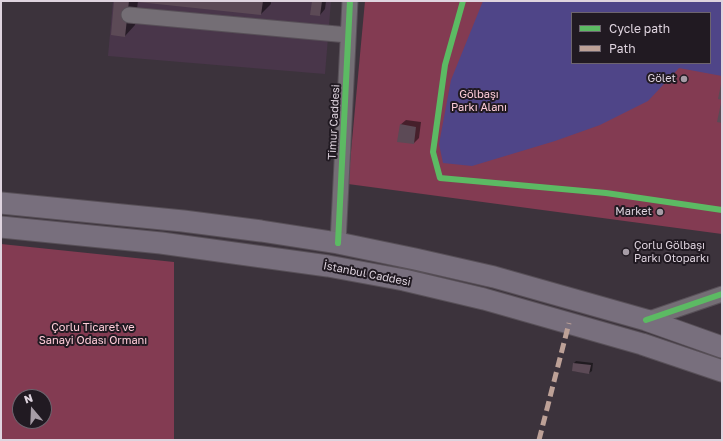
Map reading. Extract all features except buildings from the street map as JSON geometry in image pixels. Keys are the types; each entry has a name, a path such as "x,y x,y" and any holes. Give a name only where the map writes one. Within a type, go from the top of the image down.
{"highway":[{"path":"1,203 183,221 338,243 494,277 646,320 722,346"},
{"name":"İstanbul Caddesi","path":"1,227 168,244 328,266 404,280 484,299 642,344 722,371"}],"street":[{"name":"Timur Caddesi","path":"338,243 350,1"},
{"path":"129,15 348,35"},
{"path":"646,320 722,294"}],"shaded area":[{"path":"113,1 331,1 325,74 108,56"},
{"path":"483,1 722,1 722,76 679,68 648,101 600,125 555,141 472,166 443,163 439,144 451,80"}],"green space":[{"name":"Gölbaşı Parkı Alanı","path":"365,1 722,1 722,234 348,184"},
{"name":"Çorlu Ticaret ve Sanayi Odası Ormanı","path":"1,244 174,262 174,440 1,440"}],"marked path":[{"path":"539,440 569,323"}],"cycle path":[{"path":"338,243 350,1"},
{"path":"463,1 445,65 433,152 440,178 606,193 722,210"},
{"path":"646,320 722,294"}],"place":[{"name":"Gölet","path":"684,79"},
{"name":"Market","path":"660,212"},
{"name":"Çorlu Gölbaşı Parkı Otoparkı","path":"626,252"}]}
